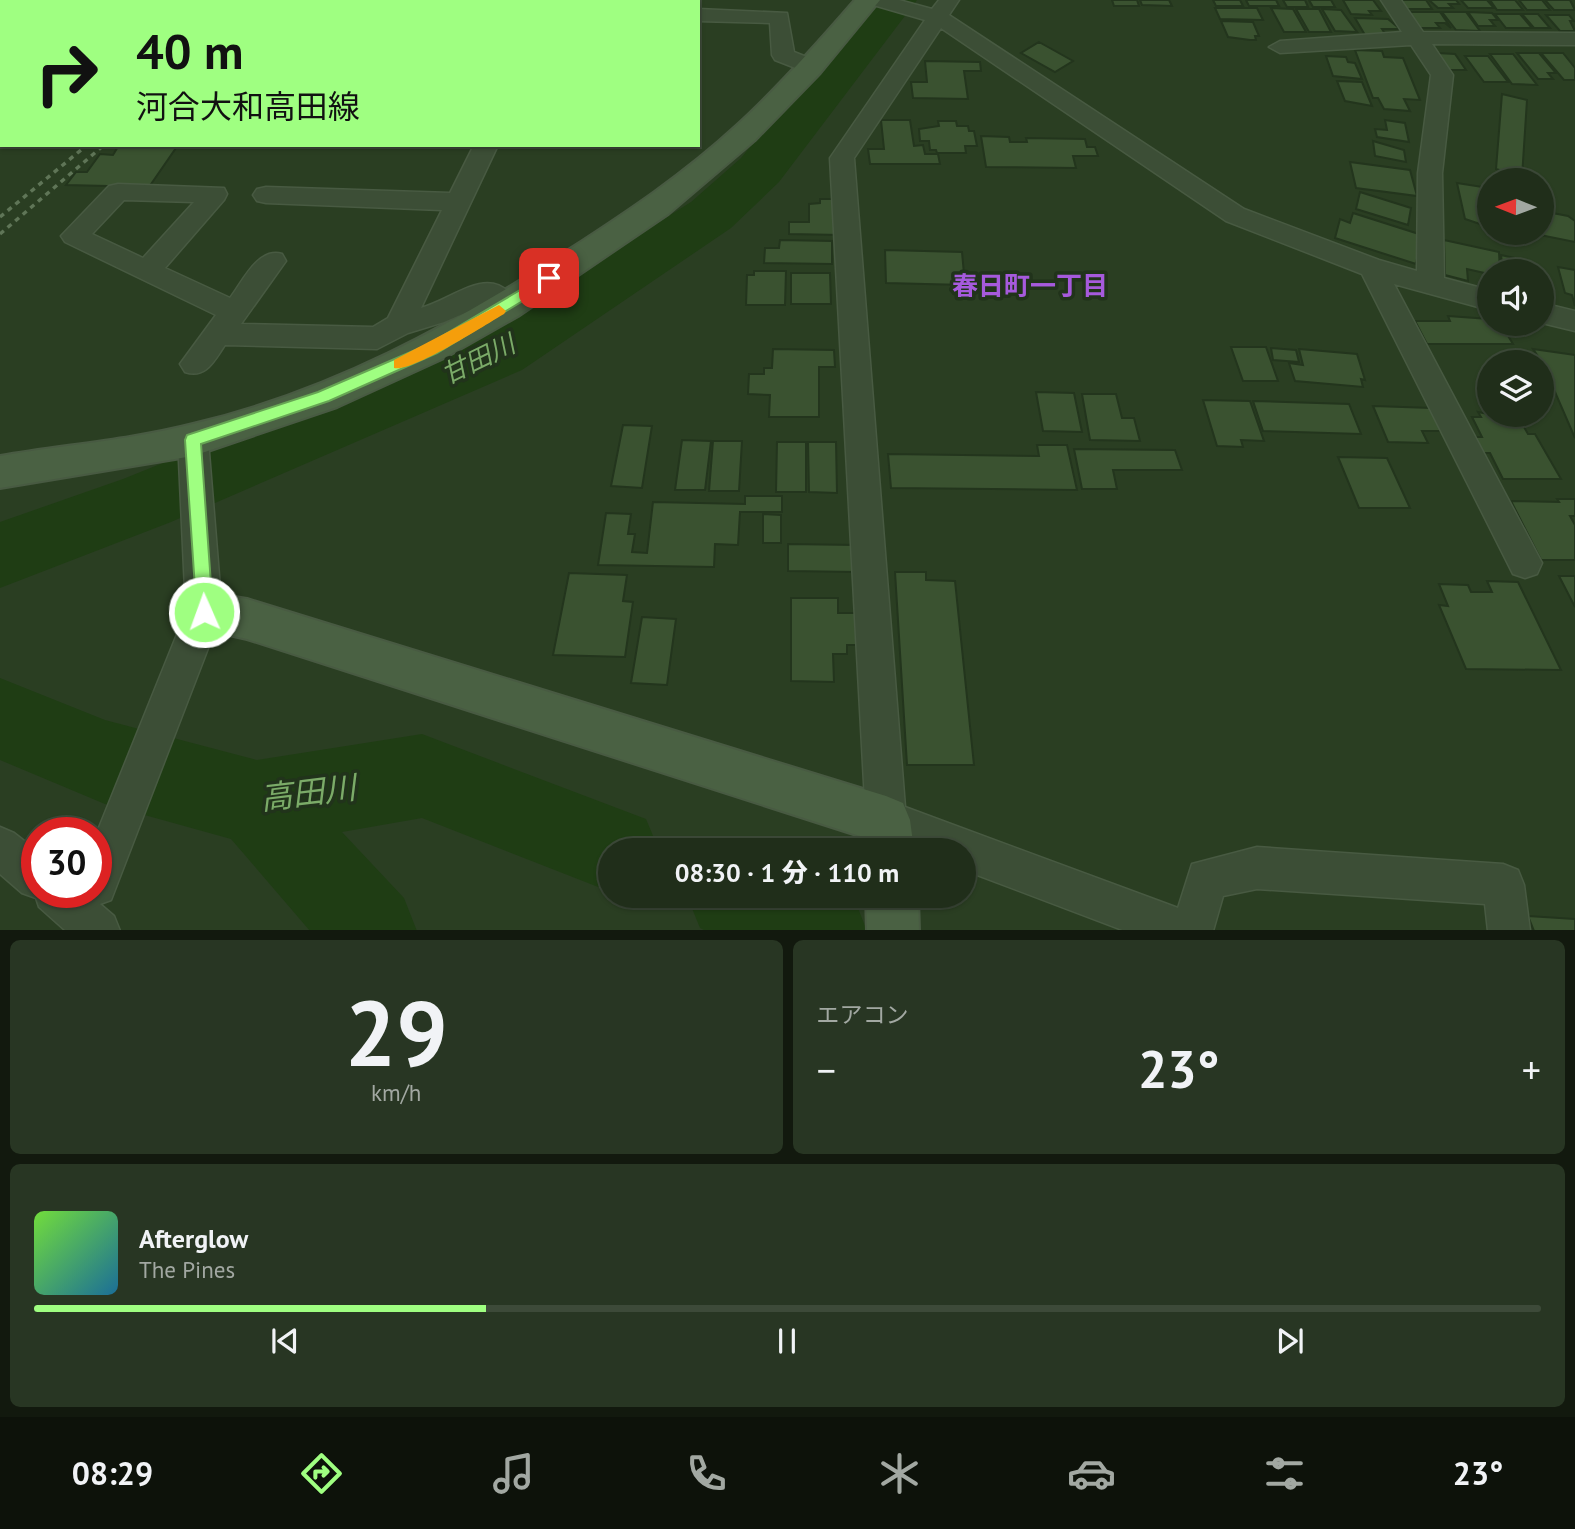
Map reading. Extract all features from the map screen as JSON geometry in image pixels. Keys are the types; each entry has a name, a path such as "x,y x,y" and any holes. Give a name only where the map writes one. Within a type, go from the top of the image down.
{"main road":[{"path":"0,472 193,453 432,349 506,307 657,207 746,134 876,1"},
{"path":"199,629 247,620 887,835"},
{"path":"892,908 893,930"}],"street":[{"path":"1391,0 1414,38 1442,75 1430,173 1431,285"},
{"path":"876,1 936,10 1235,215 1372,268 1477,297"},
{"path":"936,10 842,158 887,835 1183,930"},
{"path":"700,15 780,17 783,55 811,67"},
{"path":"1280,47 1414,38 1575,39"},
{"path":"399,325 485,147"},
{"path":"148,271 215,194 118,192 74,236 148,271 227,323 377,338 399,325 434,315 489,291 495,293 506,307"},
{"path":"266,195 458,202"},
{"path":"195,364 273,261"},
{"path":"1372,268 1525,563"},
{"path":"1554,316 1575,321"},
{"path":"112,854 199,629 201,533 193,453"},
{"path":"0,846 21,864"},
{"path":"1192,930 1207,879 1257,868 1503,884 1509,930"}],"building":[{"path":"1112,0 1137,0 1139,6 1114,6"},
{"path":"1140,0 1169,0 1172,6 1142,5"},
{"path":"1213,0 1240,0 1243,6 1216,6"},
{"path":"1246,0 1276,0 1279,6 1249,6"},
{"path":"1283,0 1305,0 1308,7 1287,7"},
{"path":"1309,0 1331,0 1335,7 1313,7"},
{"path":"1343,0 1373,0 1381,11 1369,11 1372,15 1351,14"},
{"path":"1400,0 1426,0 1432,9 1405,9"},
{"path":"1429,0 1456,0 1459,4 1449,4 1453,8 1438,8"},
{"path":"1461,0 1487,0 1494,8 1468,8"},
{"path":"1490,0 1515,0 1523,10 1497,10"},
{"path":"1519,0 1542,0 1550,10 1527,10"},
{"path":"1545,0 1570,0 1575,10 1554,10"},
{"path":"1215,8 1257,8 1263,20 1220,19"},
{"path":"1271,8 1293,9 1306,32 1284,32"},
{"path":"1296,9 1319,9 1331,32 1309,32"},
{"path":"1322,9 1341,10 1357,32 1335,31"},
{"path":"1408,12 1440,12 1451,28 1445,23 1436,23 1440,28 1419,28"},
{"path":"1442,12 1466,12 1480,31 1456,30"},
{"path":"1468,12 1492,13 1498,20 1490,20 1495,26 1478,26"},
{"path":"1495,14 1520,14 1532,28 1506,28"},
{"path":"1522,14 1538,14 1550,28 1534,28"},
{"path":"1546,15 1569,15 1574,21 1570,21 1575,31 1560,31"},
{"path":"1355,18 1388,19 1400,29 1382,29 1386,35 1365,35"},
{"path":"1221,21 1253,22 1259,36 1255,36 1256,40 1228,37"},
{"path":"1039,42 1073,61 1055,72 1021,53"},
{"path":"1355,50 1382,51 1384,57 1403,58 1420,100 1404,99 1410,111 1384,109 1378,98 1373,98"},
{"path":"1437,53 1455,54 1466,70 1449,70"},
{"path":"1517,53 1539,53 1556,73 1548,73 1553,79 1538,79"},
{"path":"1541,53 1563,53 1575,68 1575,80 1564,80"},
{"path":"1490,54 1513,54 1537,85 1512,84"},
{"path":"1326,56 1346,57 1348,62 1355,63 1362,79 1333,76"},
{"path":"1465,56 1488,56 1508,82 1484,82"},
{"path":"925,61 980,62 981,71 964,71 968,99 913,98 911,82 927,82"},
{"path":"1337,81 1362,82 1372,106 1345,101"},
{"path":"1502,94 1527,100 1523,168 1496,168"},
{"path":"881,120 910,120 914,146 923,145 925,154 938,154 940,164 870,164 868,149 884,149"},
{"path":"1385,120 1405,123 1409,142 1377,137 1375,129 1387,130"},
{"path":"938,121 956,121 957,126 968,126 969,131 974,131 977,146 965,146 966,153 937,153 936,150 930,150 929,141 920,141 919,129 939,126"},
{"path":"981,136 1009,137 1010,142 1027,142 1026,138 1085,139 1087,147 1095,147 1098,156 1073,156 1076,168 986,167"},
{"path":"1373,141 1404,150 1406,162 1375,156"},
{"path":"118,147 177,147 149,187 66,185 76,172 87,172 100,154 113,155"},
{"path":"1350,162 1410,170 1417,196 1356,188"},
{"path":"1457,183 1477,186 1477,223 1465,219"},
{"path":"1360,192 1411,208 1408,225 1356,209"},
{"path":"820,199 840,199 841,235 789,234 789,222 809,222 809,204 820,203"},
{"path":"1353,213 1422,235 1416,264 1335,238 1340,219 1350,223"},
{"path":"1554,213 1568,216 1575,221 1575,242 1554,238"},
{"path":"780,240 832,241 832,264 764,263 765,248 779,248"},
{"path":"1444,240 1499,252 1499,259 1477,259 1477,271 1467,269 1468,281 1445,275"},
{"path":"885,250 962,252 965,285 886,283"},
{"path":"1501,255 1519,259 1502,259"},
{"path":"1558,267 1575,270 1575,306 1572,295 1565,293"},
{"path":"754,271 786,271 785,305 746,305 747,275 754,275"},
{"path":"791,273 830,273 831,304 791,304"},
{"path":"1448,316 1477,318 1477,336 1508,336 1513,344 1427,344 1415,321 1450,321"},
{"path":"1231,347 1266,347 1278,381 1243,381"},
{"path":"1271,348 1296,350 1299,362 1273,360"},
{"path":"773,349 834,350 835,367 819,367 819,417 769,417 770,395 748,394 749,374 764,374 764,368 772,368"},
{"path":"1299,349 1357,354 1365,380 1361,379 1363,387 1295,381 1289,363 1303,365"},
{"path":"1554,352 1575,355 1575,438 1554,390"},
{"path":"1036,392 1074,393 1082,432 1043,431"},
{"path":"1082,394 1116,394 1122,418 1134,418 1140,441 1090,440"},
{"path":"1203,400 1250,401 1264,441 1241,440 1243,447 1217,446"},
{"path":"1253,401 1349,404 1361,434 1263,431"},
{"path":"1373,406 1432,408 1444,431 1422,431 1428,443 1388,442"},
{"path":"623,425 652,426 642,488 611,486"},
{"path":"1477,427 1524,427 1528,434 1535,434 1561,479 1503,479 1490,453 1481,453 1473,437 1482,437"},
{"path":"682,440 711,441 705,490 675,490"},
{"path":"713,441 742,441 739,491 709,491"},
{"path":"777,442 806,442 806,492 776,492"},
{"path":"808,442 836,442 837,493 809,492"},
{"path":"1037,445 1067,445 1077,490 891,488 888,454 1039,456"},
{"path":"1074,449 1175,450 1182,470 1113,470 1117,489 1082,489"},
{"path":"1338,457 1387,458 1410,508 1359,508"},
{"path":"745,496 782,496 782,512 740,512 738,545 715,544 714,567 598,565 606,513 631,514 628,534 635,534 632,552 647,553 653,502 745,504"},
{"path":"1557,499 1575,499 1575,516 1570,516 1575,525 1575,560 1541,560 1511,501 1559,502"},
{"path":"763,514 781,515 781,543 763,543"},
{"path":"788,544 856,545 857,572 788,571"},
{"path":"895,572 926,572 926,580 955,581 974,765 907,765"},
{"path":"569,573 627,575 623,601 633,602 625,657 553,655"},
{"path":"1559,576 1575,576 1575,607"},
{"path":"1487,581 1518,582 1561,670 1466,669 1439,605 1448,606 1439,584 1468,585 1471,592 1492,592"},
{"path":"791,598 838,598 838,613 856,613 857,645 847,645 847,654 833,654 834,682 791,681"},
{"path":"642,617 676,619 667,685 631,683"},
{"path":"1528,916 1575,919 1575,930 1534,930"}],"waterway":[{"name":"甘田川","path":"0,555 146,501 500,353 711,215 760,170 895,0"},
{"name":"高田川","path":"0,719 105,762 257,803"},
{"name":"高田川","path":"257,803 422,776 598,843"},
{"path":"257,803 370,930"},
{"name":"高田川","path":"763,908 818,930"}],"railway":[{"path":"0,217 85,147"},
{"path":"0,234 102,147"}],"slow traffic":[{"path":"399,364 432,349 499,311"}],"district":[{"name":"春日町一丁目","path":"1030,285"}],"route":[{"path":"204,612 193,440 324,397 432,349 506,307 549,278"}]}
